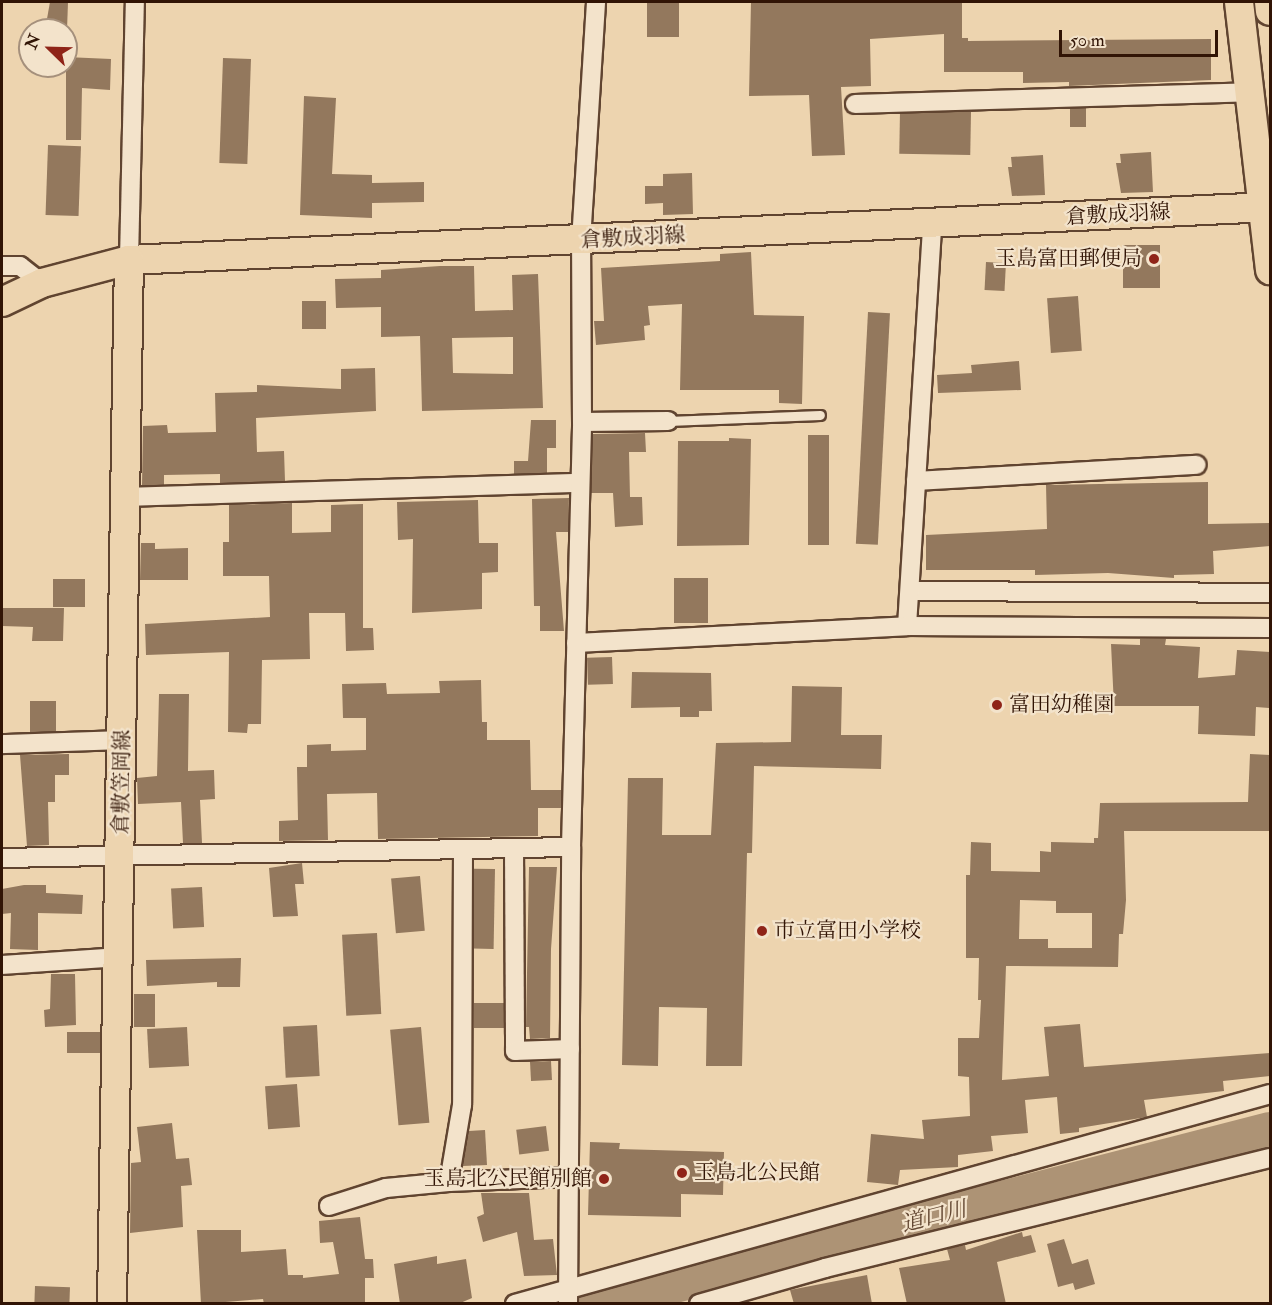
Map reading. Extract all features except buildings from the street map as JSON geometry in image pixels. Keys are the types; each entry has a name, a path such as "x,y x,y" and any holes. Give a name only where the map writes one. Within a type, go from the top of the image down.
{"main road":[{"path":"1239,2 1249,93 1266,207 1270,270"},
{"path":"1269,2 1270,10"},
{"name":"倉敷成羽線","path":"2,302 42,283 129,260 581,241 1266,207"},
{"name":"倉敷笠岡線","path":"112,1304 129,260"}],"street":[{"path":"129,260 135,2"},
{"path":"568,1295 571,847 582,422 581,241 596,2"},
{"path":"855,104 1249,93"},
{"path":"908,626 932,224"},
{"path":"2,266 20,266 42,283"},
{"path":"582,422 668,421"},
{"path":"916,480 1197,465"},
{"path":"125,497 580,483"},
{"path":"910,591 1270,593"},
{"path":"576,643 908,626 1270,628"},
{"path":"2,744 122,740"},
{"path":"2,858 571,847"},
{"path":"514,848 515,1051 570,1049"},
{"path":"449,1182 462,1105 463,849"},
{"path":"2,965 119,957"},
{"path":"515,1304 568,1295 1270,1094"},
{"path":"699,1304 825,1268 1270,1158"},
{"path":"329,1206 386,1188 449,1182 569,1177"}],"lane":[{"path":"668,421 820,415"}],"waterway":[{"name":"道口川","path":"597,1304 1270,1131"}],"place":[{"name":"玉島富田郵便局","path":"1154,259"},
{"name":"富田幼稚園","path":"997,705"},
{"name":"市立富田小学校","path":"762,931"},
{"name":"玉島北公民館","path":"682,1173"},
{"name":"玉島北公民館別館","path":"604,1179"}]}
